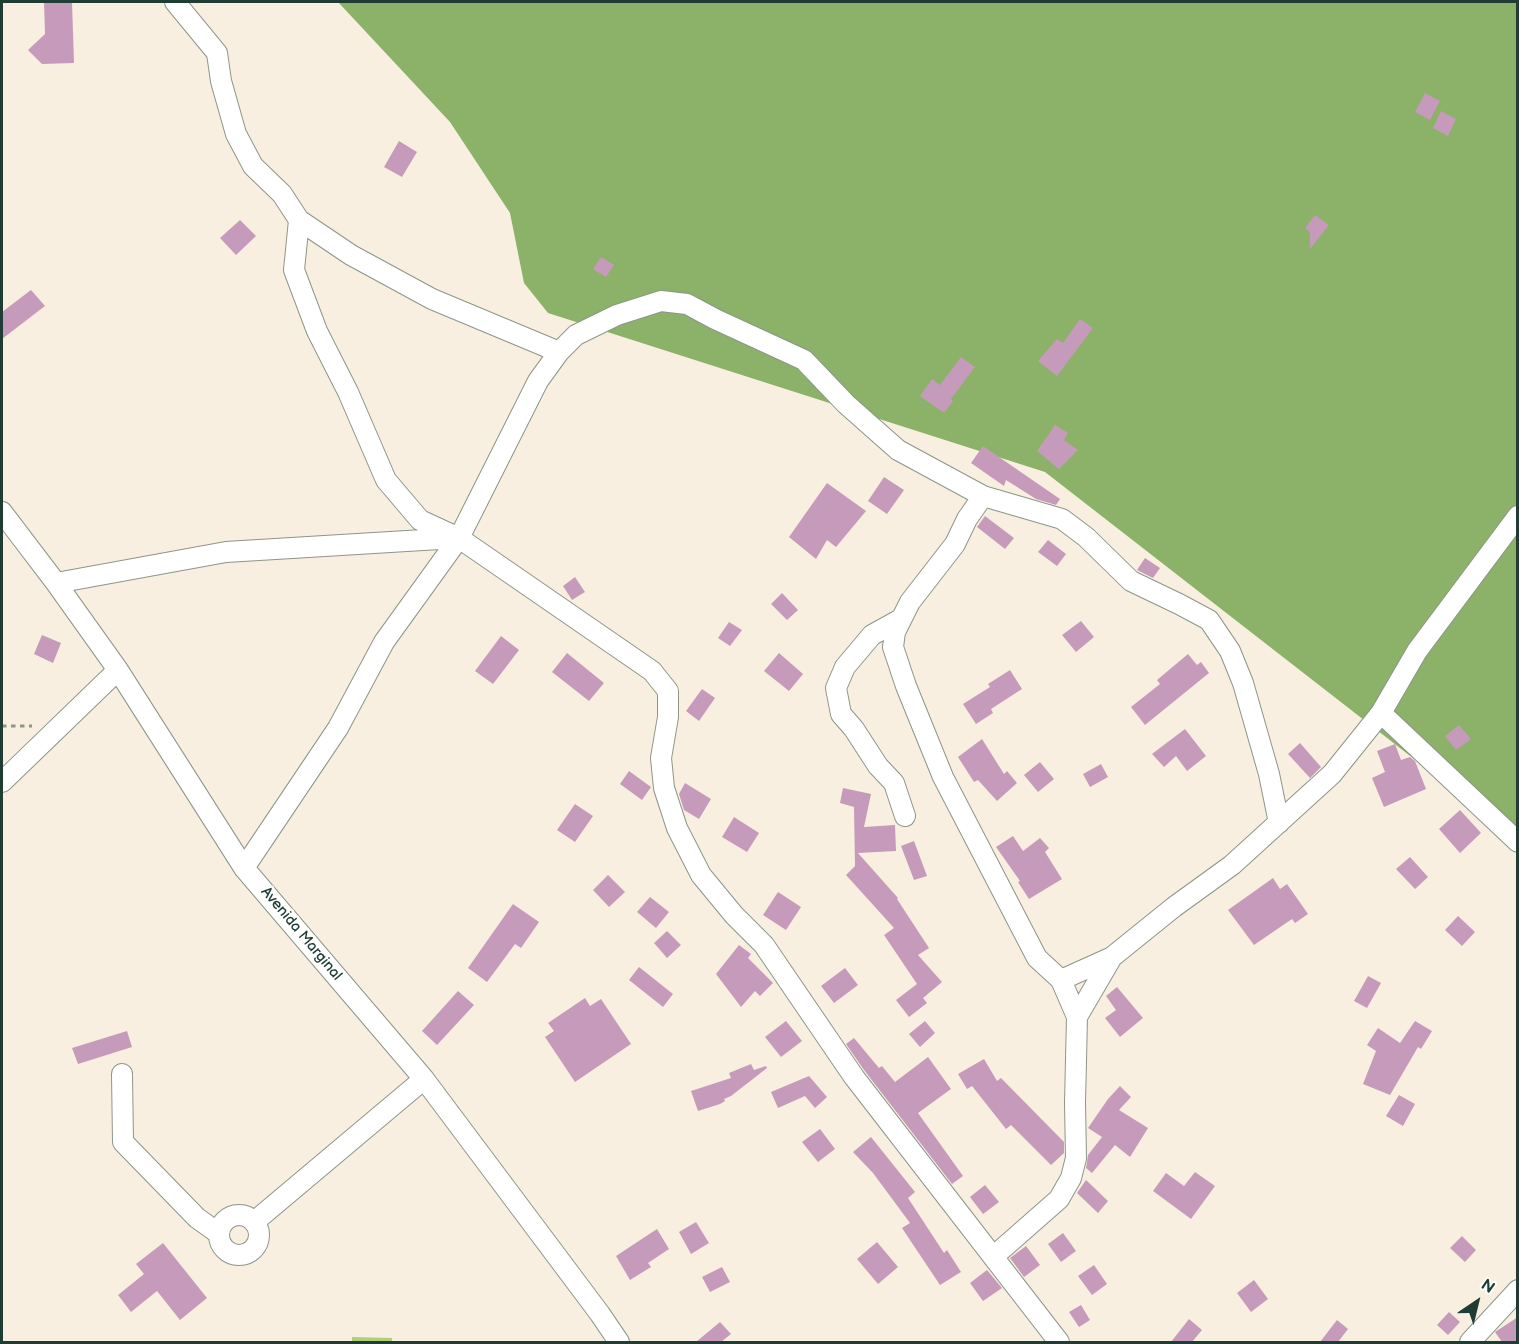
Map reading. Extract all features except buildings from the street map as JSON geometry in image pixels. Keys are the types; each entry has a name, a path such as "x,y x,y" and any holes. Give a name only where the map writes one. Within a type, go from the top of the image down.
{"street":[{"path":"175,2 217,53 221,81 236,134 253,166 282,194 299,220 351,255 432,299 559,352"},
{"path":"299,220 294,270 317,331 348,392 386,480 420,520 459,538 652,672 668,691 668,717 661,758 664,788 677,828 701,875 734,915 764,945 854,1077 1059,1342"},
{"path":"244,868 338,728 384,642 459,538 538,381 559,352 576,335 617,315 661,301 687,304 804,360 846,404 898,450 983,496 1062,519 1086,537 1131,581 1209,620 1230,651 1243,683 1269,774 1279,823"},
{"path":"983,496 967,519 954,544 910,602 895,632 893,647 906,687 943,777 971,826 1037,958 1060,980 1077,1017 1076,1158 1071,1178 1059,1199 993,1257"},
{"name":"Avenida Marginal","path":"2,512 56,582 118,670 244,868 424,1079 619,1342"},
{"path":"1060,980 1112,957 1174,907 1232,865 1332,774 1381,713 1417,651 1518,516"},
{"path":"56,582 226,552 459,538"},
{"path":"901,619 872,635 845,667 836,688 841,714 854,729 878,766 894,783 905,816"},
{"path":"2,782 118,670"},
{"path":"1381,713 1518,842"},
{"path":"1077,1017 1112,957"},
{"path":"122,1074 123,1142 197,1218 218,1233 223,1248 232,1254 243,1255 252,1251 258,1242 259,1232 254,1222 245,1216 235,1215 225,1220 218,1233"},
{"path":"254,1222 424,1079"},
{"path":"1470,1342 1518,1290"}],"green space":[{"path":"338,2 1517,2 1517,839 1045,472 548,313 524,283 510,213 450,122"},
{"path":"352,1337 392,1338 392,1342 352,1342"}]}
